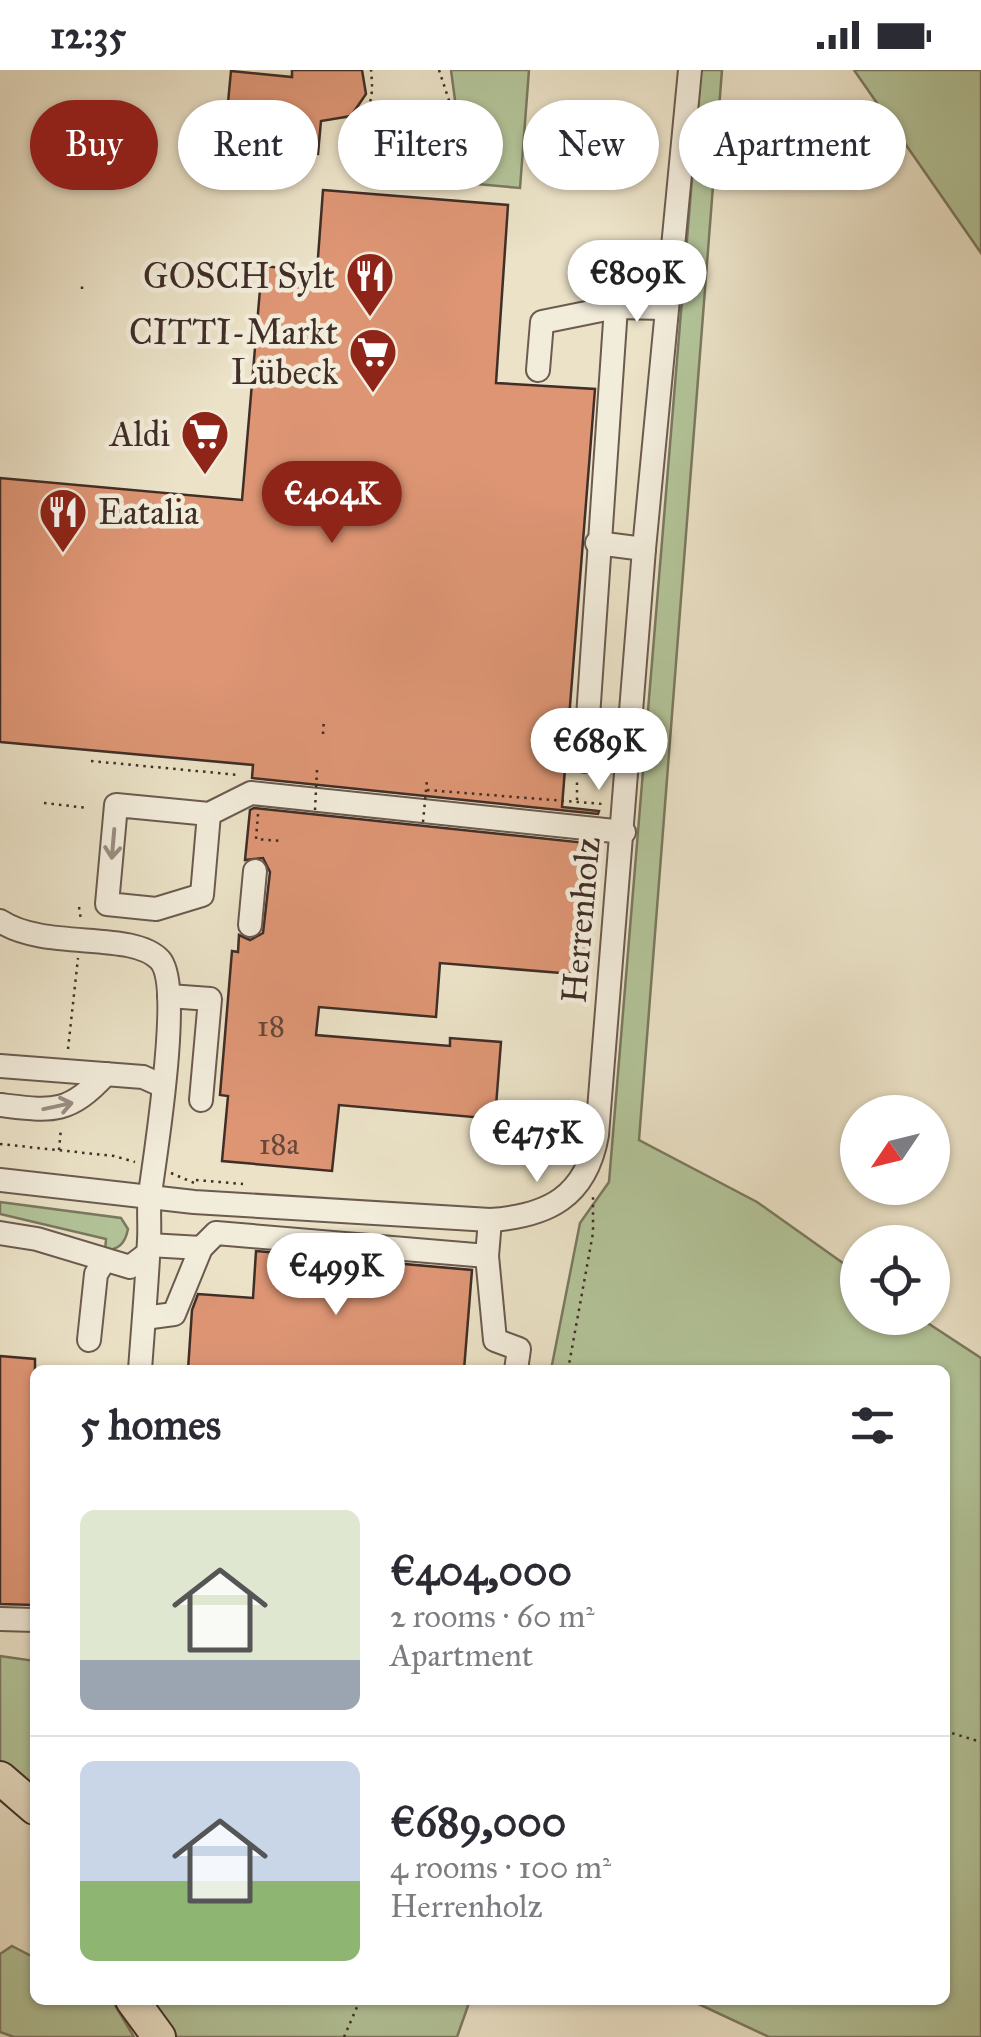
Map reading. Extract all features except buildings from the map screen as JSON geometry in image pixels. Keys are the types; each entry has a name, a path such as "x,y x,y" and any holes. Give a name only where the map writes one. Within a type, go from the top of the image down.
{"highway":[{"path":"0,1778 30,1804"},
{"path":"136,2005 159,2037"}],"street":[{"name":"Herrenholz","path":"0,1180 150,1196 194,1191 375,1202 490,1220 528,1218 552,1208 582,1177 594,1150 624,832 665,308 690,70"},
{"path":"585,761 616,308"},
{"path":"538,370 542,322 616,308 665,308"},
{"path":"597,543 644,549"},
{"path":"209,814 202,895 156,908 107,904 116,805 209,814 228,801 260,794 624,832"},
{"path":"250,925 254,870"},
{"path":"2,927 33,936 143,948 162,961 169,996 156,1169 150,1196 140,1365"},
{"path":"169,996 210,999 201,1100"},
{"path":"0,1066 143,1077 163,1086"},
{"path":"0,1104 62,1110 84,1098 106,1074"},
{"path":"490,1220 487,1256 495,1340 518,1348 516,1365"},
{"path":"0,1234 37,1239 130,1267 148,1249 201,1248"},
{"path":"144,1318 174,1314 201,1248 216,1234 487,1256"},
{"path":"89,1340 96,1274 103,1262"},
{"path":"0,1618 30,1620"}],"path":[{"path":"371,70 372,100"},
{"path":"439,70 449,100"},
{"path":"366,94 374,94"},
{"path":"323,734 324,719"},
{"path":"315,810 317,770"},
{"path":"424,822 426,780"},
{"path":"260,794 256,839 280,840"},
{"path":"44,803 88,808"},
{"path":"66,1071 80,942 79,907"},
{"path":"0,1144 114,1156 156,1169 194,1191 248,1184"},
{"path":"569,1365 593,1233 595,1196"},
{"path":"950,1733 981,1742"},
{"path":"344,2037 358,2005"}],"green space":[{"path":"451,70 529,70 527,100 523,100 520,188 503,186 503,100 455,100"},
{"path":"701,70 722,70 720,100 699,100"},
{"path":"854,70 981,70 981,253 906,145 906,100 875,100"},
{"path":"691,190 713,190 639,1140 757,1202 840,1261 840,1335 946,1335 981,1358 981,2037 769,2037 701,2005 950,2005 950,1365 552,1365 580,1223 609,1182"},
{"path":"0,1202 121,1218 128,1229 121,1245 105,1251 106,1239 0,1214"},
{"path":"0,1656 30,1660 30,1788 0,1763"},
{"path":"12,1946 30,1955 30,2005 115,2005 134,2037 14,2037 0,2032 0,1954"},
{"path":"153,2005 468,2005 457,2037 174,2037"}],"place":[{"name":"GOSCH Sylt","path":"370,318"},
{"name":"CITTI-Markt Lübeck","path":"373,394"},
{"name":"Aldi","path":"205,476"},
{"name":"Eatalia","path":"63,554"}]}
